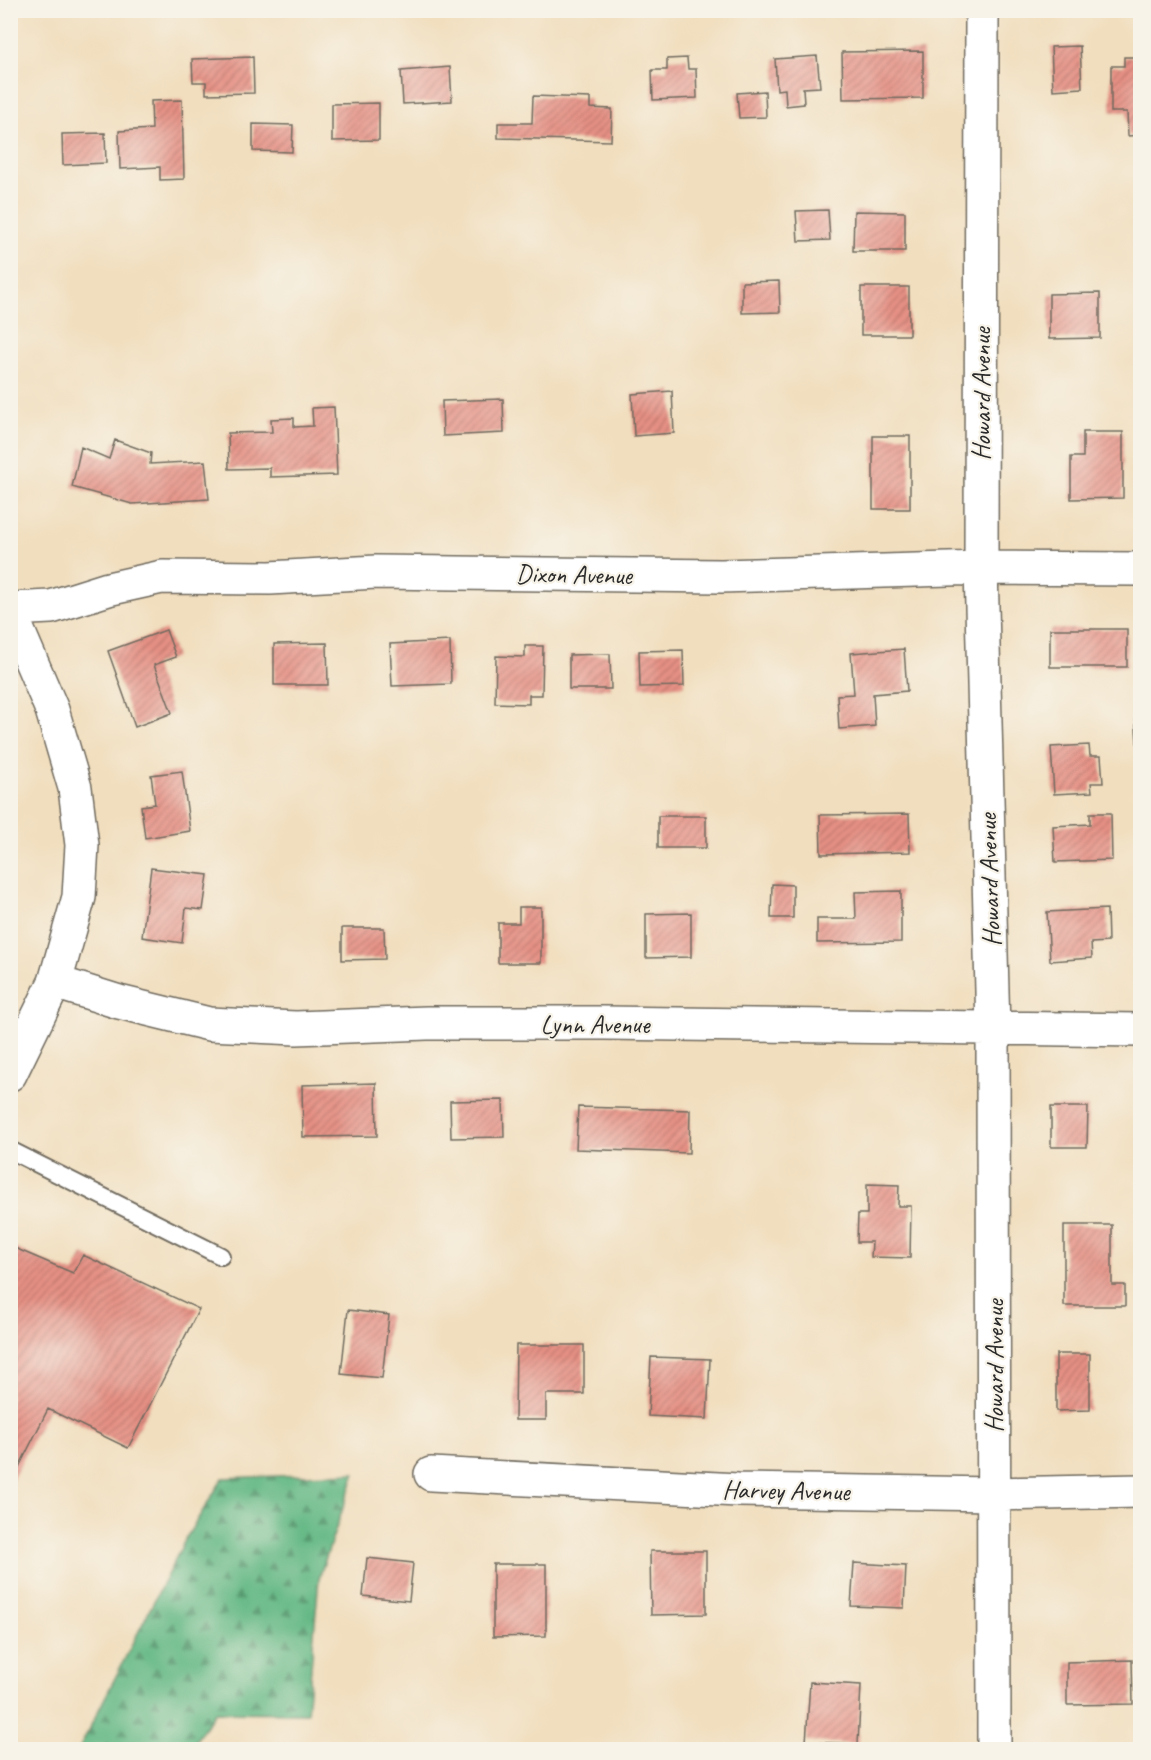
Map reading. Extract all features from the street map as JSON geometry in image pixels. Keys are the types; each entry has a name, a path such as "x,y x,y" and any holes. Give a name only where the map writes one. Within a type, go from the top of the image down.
{"street":[{"name":"Howard Avenue","path":"982,10 981,568 993,1029 994,1749"},
{"name":"Dixon Avenue","path":"10,610 51,607 162,577 270,578 376,572 721,576 981,568 1140,569"},
{"path":"10,610 52,710 75,788 82,844 79,897 55,982 10,1074"},
{"name":"Lynn Avenue","path":"55,982 119,1002 209,1024 296,1028 427,1023 604,1023 1140,1030"},
{"name":"Harvey Avenue","path":"431,1474 738,1490 994,1494 1140,1491"}],"lane":[{"path":"10,1150 221,1256"}],"green space":[{"path":"355,1473 319,1578 307,1713 215,1712 190,1749 79,1749 186,1538 223,1478"}],"building":[{"path":"1080,46 1082,88 1053,90 1051,47"},
{"path":"923,51 923,98 843,99 842,52"},
{"path":"817,56 820,87 803,88 804,104 786,106 785,89 777,90 775,59"},
{"path":"253,57 254,93 206,94 206,82 193,82 192,59"},
{"path":"1124,57 1140,57 1140,135 1128,136 1127,112 1111,112 1111,66 1124,66"},
{"path":"687,58 688,69 696,69 697,98 653,100 652,70 667,70 667,59"},
{"path":"450,67 452,101 403,104 401,71"},
{"path":"765,91 766,117 739,118 737,93"},
{"path":"533,96 590,98 590,108 612,109 611,141 498,138 498,123 532,123"},
{"path":"182,100 184,179 160,180 160,167 120,169 119,131 152,129 151,101"},
{"path":"379,103 379,140 332,141 332,104"},
{"path":"253,124 293,125 292,152 253,151"},
{"path":"105,133 106,163 63,165 62,134"},
{"path":"828,210 830,240 798,241 796,211"},
{"path":"854,211 905,212 905,251 853,251"},
{"path":"779,281 780,312 742,313 742,282"},
{"path":"861,287 909,287 909,335 861,335"},
{"path":"1100,293 1100,338 1049,339 1049,294"},
{"path":"672,391 674,433 634,436 632,394"},
{"path":"503,399 504,433 443,436 442,401"},
{"path":"334,407 337,475 270,477 270,468 229,469 228,433 272,432 271,419 294,418 294,427 313,426 312,408"},
{"path":"1083,432 1123,432 1123,498 1071,499 1071,457 1083,457"},
{"path":"873,436 910,436 910,509 873,509"},
{"path":"115,440 151,453 150,464 205,461 209,499 132,504 72,487 81,447 109,459"},
{"path":"1050,629 1127,629 1127,667 1050,667"},
{"path":"166,630 176,657 154,665 172,713 135,727 108,651"},
{"path":"450,641 451,684 392,686 390,644"},
{"path":"327,643 328,685 274,685 274,644"},
{"path":"525,646 543,646 542,695 529,695 529,704 495,703 496,656 525,657"},
{"path":"904,649 907,691 873,694 875,726 839,729 837,695 854,694 851,653"},
{"path":"683,650 684,686 640,687 639,651"},
{"path":"610,654 611,689 569,689 569,655"},
{"path":"1135,710 1140,710 1140,743 1137,743"},
{"path":"1089,745 1090,756 1101,756 1103,783 1091,783 1092,792 1054,794 1051,747"},
{"path":"182,771 190,831 145,838 141,806 155,804 151,775"},
{"path":"1090,813 1111,813 1112,860 1055,862 1053,826 1090,824"},
{"path":"909,814 910,852 821,854 820,815"},
{"path":"658,816 706,816 706,848 658,848"},
{"path":"151,868 208,875 203,910 186,908 182,943 142,937"},
{"path":"772,884 793,885 793,918 771,918"},
{"path":"901,891 901,942 817,943 817,919 856,919 855,892"},
{"path":"519,907 541,907 541,963 498,963 498,923 519,923"},
{"path":"1107,909 1108,942 1091,943 1092,958 1050,961 1047,912"},
{"path":"691,913 691,957 646,958 646,914"},
{"path":"342,928 384,928 385,959 342,960"},
{"path":"376,1083 377,1136 303,1137 302,1085"},
{"path":"503,1100 504,1137 451,1138 450,1101"},
{"path":"578,1107 690,1110 689,1153 576,1149"},
{"path":"1051,1107 1088,1107 1087,1147 1051,1147"},
{"path":"867,1184 899,1185 898,1206 911,1206 910,1258 871,1257 872,1242 857,1242 858,1214 867,1214"},
{"path":"1064,1225 1112,1225 1112,1285 1125,1285 1125,1306 1064,1306"},
{"path":"10,1246 73,1273 83,1255 199,1309 128,1448 48,1409 10,1485"},
{"path":"348,1310 389,1315 382,1378 341,1374"},
{"path":"516,1345 584,1345 584,1394 546,1394 546,1420 515,1420"},
{"path":"1056,1354 1090,1354 1090,1410 1056,1411"},
{"path":"651,1357 710,1359 707,1419 648,1416"},
{"path":"650,1551 706,1551 706,1614 651,1615"},
{"path":"367,1558 413,1563 409,1601 363,1596"},
{"path":"854,1563 906,1566 904,1608 851,1606"},
{"path":"493,1564 546,1564 546,1636 493,1637"},
{"path":"1132,1660 1133,1704 1067,1705 1067,1662"},
{"path":"810,1682 861,1685 858,1744 806,1742"}]}
